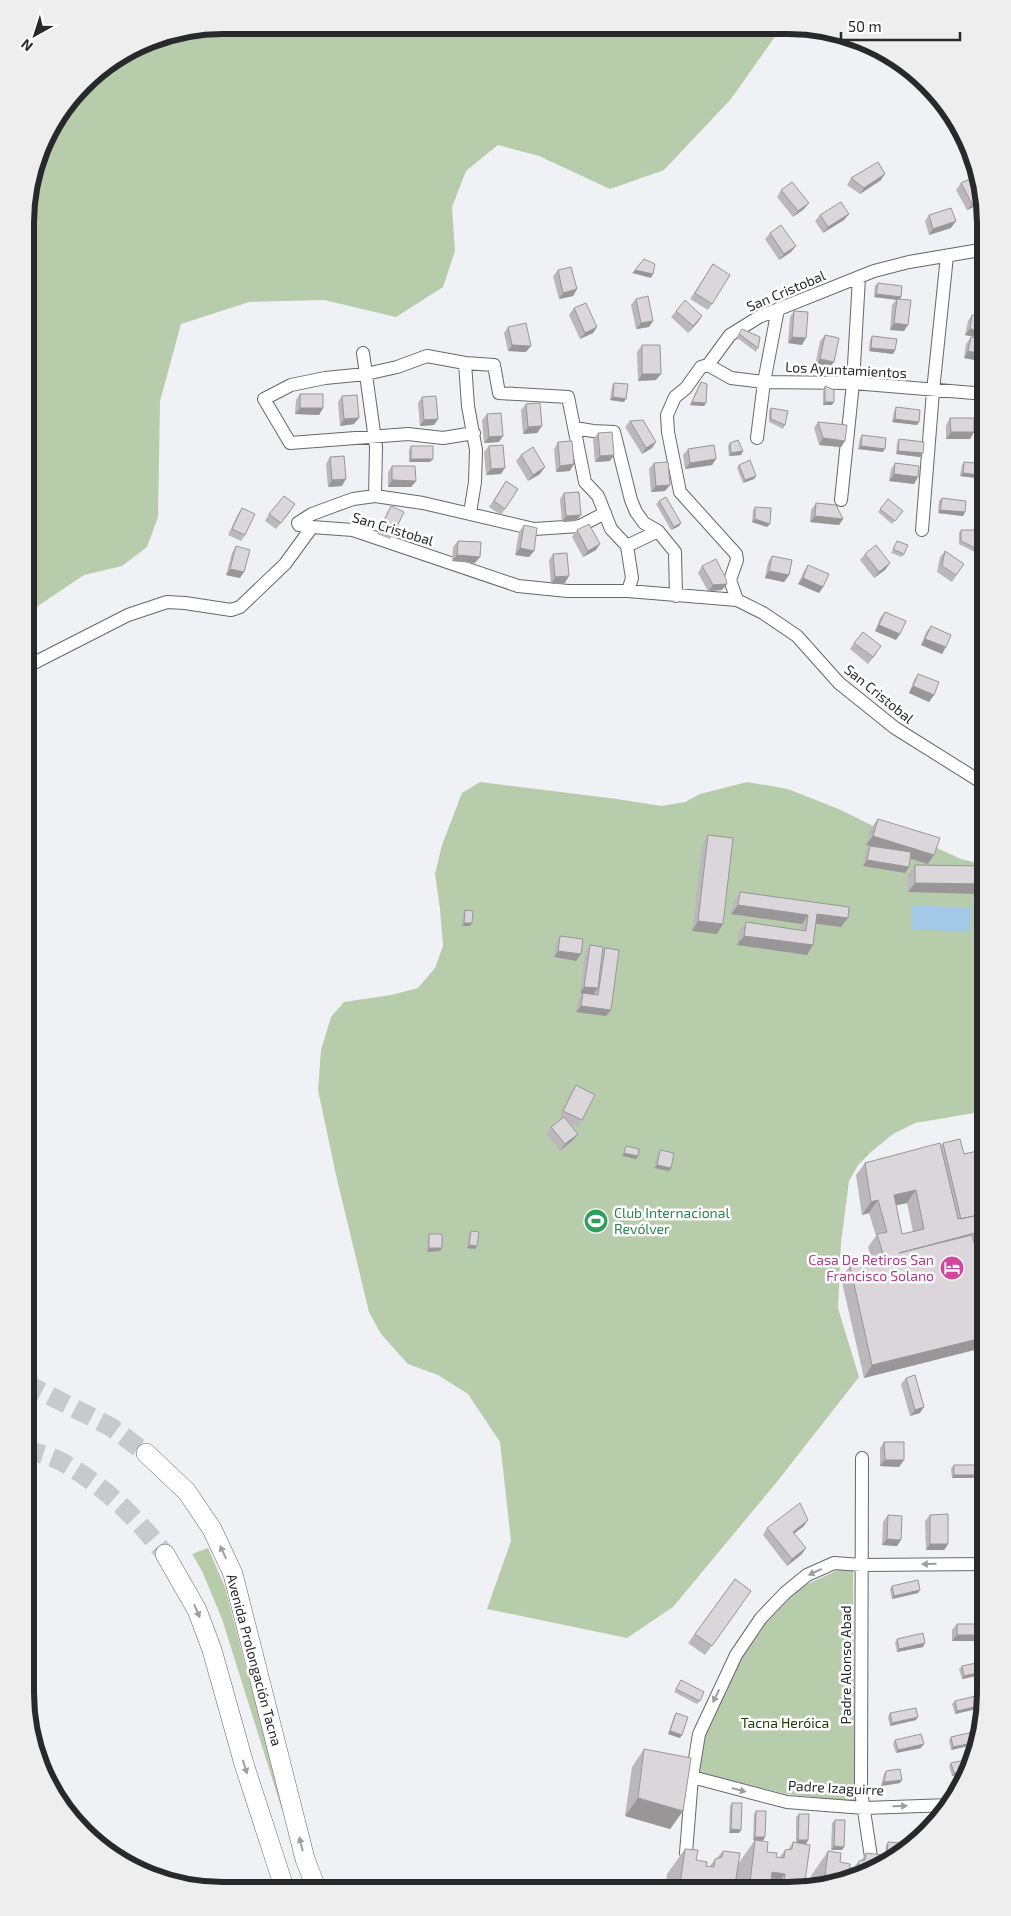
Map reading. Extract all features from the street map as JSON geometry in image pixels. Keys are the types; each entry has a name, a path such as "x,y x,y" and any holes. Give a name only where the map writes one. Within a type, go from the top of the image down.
{"main road":[{"name":"Avenida Prolongación Tacna","path":"146,1453 188,1492 212,1529 233,1574 305,1859 315,1882"},
{"path":"165,1554 197,1610 212,1650 244,1764 282,1882"}],"street":[{"name":"San Cristobal","path":"737,600 730,580 737,560 736,554 680,492 668,432 667,414 670,405 701,367 708,364 730,335 759,317 874,271 977,251"},
{"path":"922,530 933,391 947,256"},
{"path":"841,500 853,384 859,277"},
{"path":"757,438 764,382 778,309"},
{"path":"364,353 376,448 375,496"},
{"path":"474,433 443,438 408,434 290,443 264,399 291,385 325,378 366,374 397,367 427,356 464,363 494,365 499,393 568,397 585,482 598,496 611,529 626,546 632,578 628,591"},
{"path":"464,363 468,406 476,450 475,482 470,513"},
{"name":"Los Ayuntamientos","path":"708,364 731,378 764,382 853,384 977,393"},
{"path":"575,428 614,432 631,500 636,512 644,523 658,531 676,552 676,596"},
{"path":"34,663 128,615 167,602 185,602 231,610 240,607 285,564 312,527 299,525 298,523 312,514 353,499 375,496 423,503 534,529 580,526 604,513"},
{"name":"San Cristobal","path":"312,527 353,530 489,578 518,586 568,591 628,591 676,596 695,595 737,600 764,613 797,636 839,683 895,728 977,780"},
{"path":"626,546 658,531"},
{"name":"Padre Alonso Abad","path":"862,1458 861,1791 872,1863"},
{"path":"686,1853 692,1777 699,1734 736,1655 761,1618 784,1593 808,1576 834,1563 862,1565 977,1564"},
{"name":"Padre Izaguirre","path":"692,1777 787,1802 864,1808 940,1805"}],"green space":[{"path":"210,34 777,34 731,99 664,170 610,189 539,156 498,145 466,171 452,207 455,251 443,287 396,317 324,300 249,302 181,324 160,401 158,517 147,547 122,566 84,575 34,609 34,210 40,174 53,139 81,98 108,73 128,59 150,48 186,37"},
{"name":"Club Internacional Revólver","path":"480,782 661,806 685,802 700,794 747,782 788,789 841,810 873,826 904,833 961,859 977,863 977,1113 915,1123 893,1134 858,1165 849,1181 841,1243 838,1308 859,1377 776,1483 673,1607 627,1638 487,1609 511,1541 500,1442 468,1394 438,1375 408,1364 381,1334 369,1312 318,1090 321,1050 331,1017 344,1002 391,995 418,988 435,968 443,946 435,874 442,845 462,793"},
{"path":"208,1548 225,1587 285,1804 282,1810 222,1619 202,1571 192,1554"},
{"name":"Tacna Heróica","path":"853,1568 855,1802 786,1794 698,1773 704,1735 720,1698 742,1658 769,1618 799,1588 840,1569"}],"water":[{"path":"912,905 971,908 970,932 911,929"}],"building":[{"path":"878,162 885,174 864,188 851,178"},
{"path":"972,178 976,202 972,204 961,183"},
{"path":"792,182 809,203 798,211 781,190"},
{"path":"841,202 849,214 828,227 820,215"},
{"path":"951,208 956,221 933,229 929,215"},
{"path":"781,225 796,246 784,254 770,233"},
{"path":"644,259 655,264 653,274 635,270"},
{"path":"713,264 730,275 712,304 695,293"},
{"path":"571,267 577,289 563,293 558,270"},
{"path":"878,283 902,286 901,297 876,294"},
{"path":"648,296 653,321 641,323 636,299"},
{"path":"897,299 911,300 908,325 894,323"},
{"path":"685,300 702,316 693,326 676,311"},
{"path":"586,303 597,327 585,333 574,308"},
{"path":"794,311 808,312 806,338 792,337"},
{"path":"972,315 977,316 977,330 970,329"},
{"path":"526,323 531,346 512,345 508,327"},
{"path":"742,329 760,337 758,348 739,334"},
{"path":"825,335 839,338 834,362 820,359"},
{"path":"872,336 897,339 895,350 871,348"},
{"path":"971,337 977,338 977,353 968,351"},
{"path":"642,345 660,345 661,374 642,374"},
{"path":"701,382 707,384 706,403 692,402"},
{"path":"614,383 628,384 626,399 613,397"},
{"path":"825,386 834,390 834,402 825,402"},
{"path":"300,394 323,394 323,408 300,408"},
{"path":"357,395 359,418 344,419 342,396"},
{"path":"436,396 438,419 424,420 422,397"},
{"path":"540,403 542,426 528,427 526,404"},
{"path":"896,407 920,410 919,422 895,419"},
{"path":"771,408 788,411 785,425 771,419"},
{"path":"501,413 503,436 489,437 487,414"},
{"path":"950,418 974,418 974,432 951,432"},
{"path":"643,420 656,442 646,448 630,421"},
{"path":"818,422 847,425 845,441 823,438"},
{"path":"612,432 614,455 600,456 598,433"},
{"path":"862,435 886,438 885,449 861,446"},
{"path":"899,439 924,442 923,453 898,451"},
{"path":"738,440 743,451 731,453 730,443"},
{"path":"572,441 574,464 560,466 558,442"},
{"path":"503,445 505,468 491,469 489,446"},
{"path":"714,445 716,459 690,463 688,449"},
{"path":"411,446 433,446 433,459 411,459"},
{"path":"533,447 545,467 533,475 521,455"},
{"path":"344,456 346,479 332,480 330,457"},
{"path":"750,460 756,476 745,480 739,465"},
{"path":"668,462 670,485 656,486 654,463"},
{"path":"964,462 977,463 977,475 963,473"},
{"path":"895,463 919,466 918,477 894,474"},
{"path":"392,466 415,466 416,481 392,480"},
{"path":"506,481 518,489 505,509 494,501"},
{"path":"579,492 581,515 566,516 564,493"},
{"path":"284,496 295,504 281,523 269,514"},
{"path":"666,497 681,523 674,527 659,501"},
{"path":"942,498 966,501 965,512 940,510"},
{"path":"888,499 903,511 895,521 880,509"},
{"path":"816,503 836,505 843,519 815,516"},
{"path":"391,506 404,512 394,533 381,527"},
{"path":"755,507 771,508 770,524 755,519"},
{"path":"242,508 255,514 245,535 232,529"},
{"path":"589,524 600,544 588,551 577,530"},
{"path":"524,525 537,528 534,551 520,548"},
{"path":"961,530 977,530 977,549 961,541"},
{"path":"458,541 481,542 480,557 457,555"},
{"path":"897,541 908,545 904,554 893,549"},
{"path":"876,545 890,563 879,572 865,554"},
{"path":"236,546 250,550 244,572 230,569"},
{"path":"945,551 964,564 956,575 942,566"},
{"path":"567,553 569,576 555,577 553,554"},
{"path":"772,556 792,560 789,575 769,571"},
{"path":"716,559 727,584 713,585 702,566"},
{"path":"808,565 829,574 823,587 803,578"},
{"path":"885,612 906,621 900,634 879,625"},
{"path":"931,626 951,635 946,647 925,639"},
{"path":"863,632 881,646 873,657 854,643"},
{"path":"918,674 939,682 934,695 913,686"},
{"path":"878,819 940,838 934,855 873,836"},
{"path":"708,835 733,838 723,924 698,921"},
{"path":"870,846 911,852 909,867 867,860"},
{"path":"915,865 977,866 977,884 915,883"},
{"path":"740,892 849,907 848,918 817,914 813,945 744,936 746,922 806,931 808,915 738,905"},
{"path":"465,910 473,911 472,923 464,923"},
{"path":"560,936 583,939 581,954 558,951"},
{"path":"590,945 603,947 598,988 584,987"},
{"path":"605,948 619,950 611,1010 581,1006 583,993 598,995"},
{"path":"576,1085 595,1095 582,1120 563,1111"},
{"path":"564,1117 578,1134 565,1144 551,1127"},
{"path":"960,1139 964,1154 977,1151 977,1215 961,1219 943,1143"},
{"path":"940,1143 958,1219 977,1216 977,1239 975,1233 899,1253 972,1235 977,1253 977,1339 872,1365 850,1266 884,1257 877,1234 887,1232 878,1200 871,1202 865,1163","holes":["916,1190 924,1229 902,1234 894,1195"]},
{"path":"626,1146 639,1149 638,1156 624,1153"},
{"path":"660,1150 674,1153 671,1168 657,1165"},
{"path":"471,1231 479,1232 477,1246 469,1245"},
{"path":"429,1234 442,1234 442,1248 429,1248"},
{"path":"915,1375 924,1407 915,1410 906,1378"},
{"path":"884,1442 904,1442 904,1460 885,1460"},
{"path":"954,1465 975,1465 975,1475 954,1475"},
{"path":"800,1503 808,1520 793,1532 806,1548 792,1559 767,1528"},
{"path":"948,1514 948,1544 930,1544 930,1515"},
{"path":"888,1515 902,1516 901,1540 887,1539"},
{"path":"735,1579 751,1591 712,1646 695,1634"},
{"path":"918,1580 920,1590 894,1596 892,1586"},
{"path":"957,1624 977,1624 977,1635 957,1635"},
{"path":"923,1633 925,1643 899,1649 897,1639"},
{"path":"977,1663 977,1673 964,1676 962,1666"},
{"path":"681,1680 704,1692 700,1701 676,1689"},
{"path":"977,1696 977,1706 957,1711 955,1701"},
{"path":"916,1708 918,1717 892,1723 890,1713"},
{"path":"676,1713 688,1717 682,1735 670,1731"},
{"path":"974,1732 971,1743 953,1747 951,1737"},
{"path":"921,1734 924,1744 898,1750 895,1740"},
{"path":"644,1749 691,1758 683,1811 638,1798"},
{"path":"965,1760 961,1771 954,1773 951,1763"},
{"path":"900,1769 902,1780 884,1782 886,1771"},
{"path":"732,1803 742,1803 741,1830 731,1829"},
{"path":"756,1811 766,1811 765,1837 755,1837"},
{"path":"799,1814 809,1814 808,1840 798,1840"},
{"path":"835,1820 845,1820 844,1847 834,1846"},
{"path":"755,1840 768,1842 767,1852 777,1853 776,1857 784,1858 785,1850 792,1849 793,1842 810,1845 805,1882 784,1882 785,1874 772,1872 771,1882 750,1882"},
{"path":"888,1842 903,1843 887,1854"},
{"path":"685,1849 698,1850 696,1860 707,1862 706,1866 714,1867 715,1859 722,1857 723,1851 740,1853 735,1882 680,1882"},
{"path":"828,1851 841,1853 840,1862 850,1864 850,1868 857,1869 859,1861 865,1860 866,1853 883,1855 883,1857 861,1868 825,1879"}],"tunnel":[{"path":"34,1388 111,1427 146,1453"},
{"path":"34,1452 58,1460 105,1491 142,1527 165,1554"}],"place":[{"name":"Club Internacional Revólver","path":"596,1221"},
{"name":"Casa De Retiros San Francisco Solano","path":"952,1268"}]}
